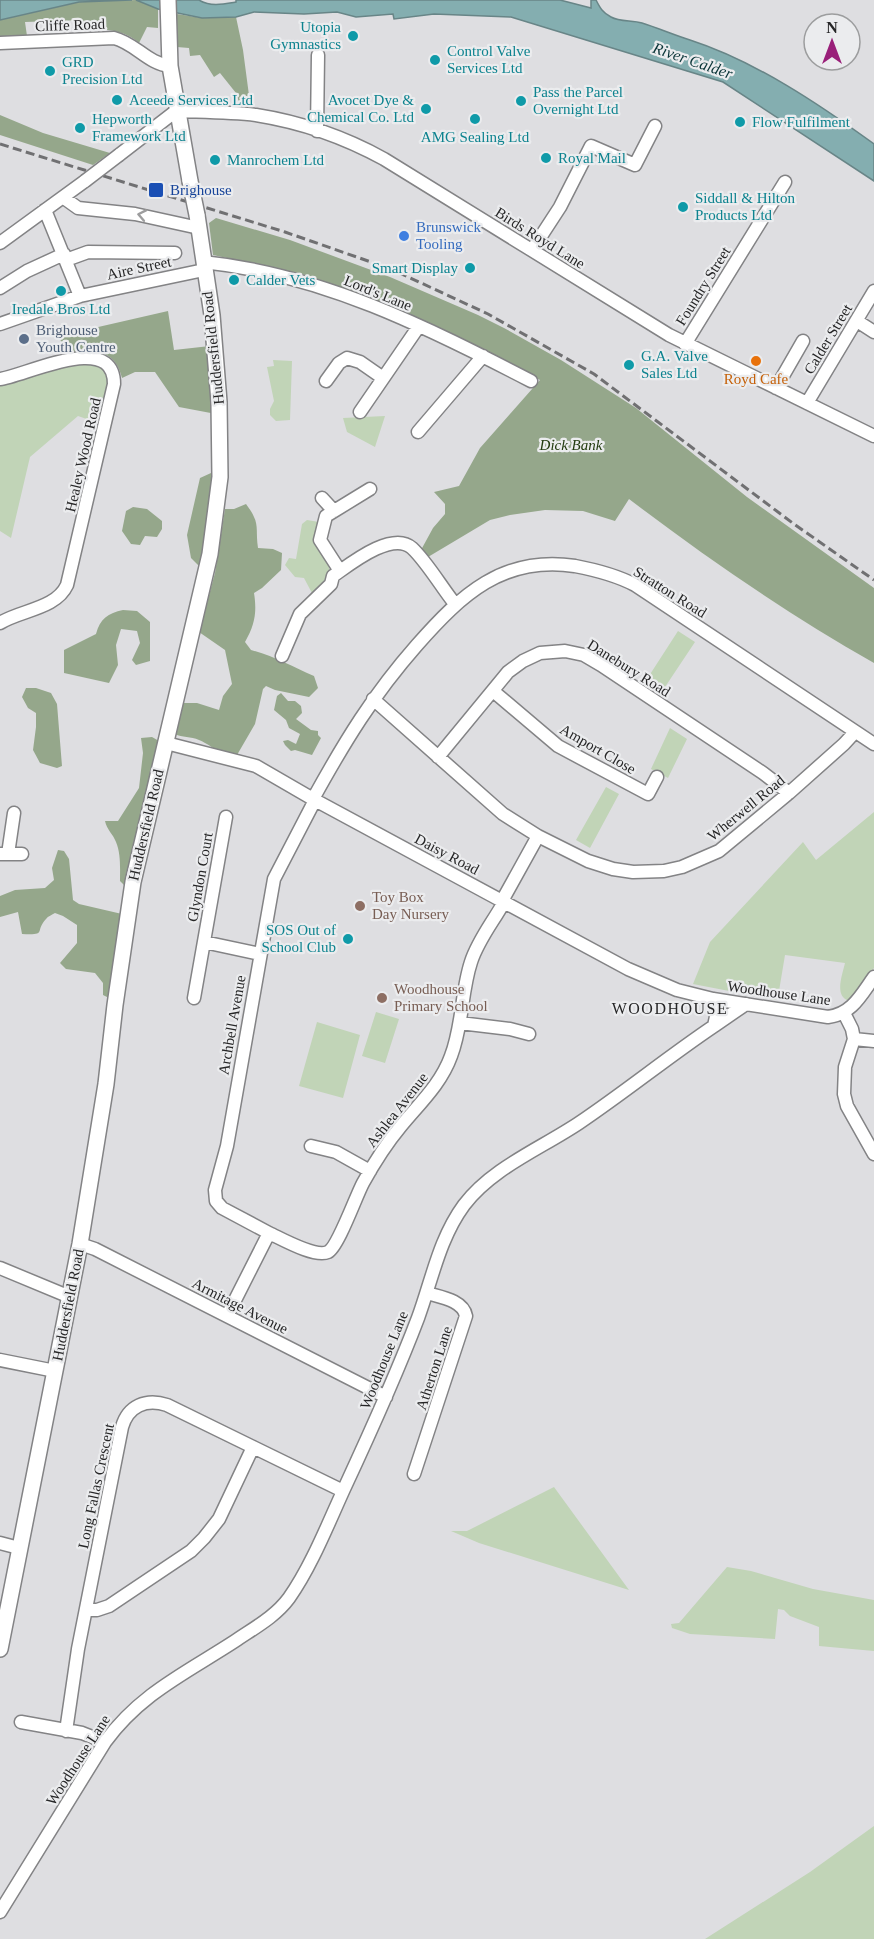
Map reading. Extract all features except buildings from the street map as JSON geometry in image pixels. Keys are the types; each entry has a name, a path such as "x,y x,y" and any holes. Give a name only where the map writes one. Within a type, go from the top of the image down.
{"main road":[{"name":"Huddersfield Road","path":"0,1649 80,1244 106,1084 132,882 210,554 220,477 220,410 216,347 198,222 176,111 170,66 168,0"}],"street":[{"name":"Cliffe Road","path":"0,43 114,38 127,42 156,63 170,66"},
{"path":"317,131 318,55"},
{"path":"0,243 64,198 176,111"},
{"name":"Birds Royd Lane","path":"176,111 257,116 283,121 363,147 685,344 874,436"},
{"path":"531,250 560,207 591,146 635,165 656,126"},
{"name":"Foundry Street","path":"685,344 785,182"},
{"path":"64,198 78,208 198,222"},
{"path":"0,323 80,296 45,210"},
{"path":"0,288 27,271 65,257 88,252 175,253"},
{"name":"Aire Street","path":"80,296 204,266"},
{"name":"Lord's Lane","path":"204,266 255,270 314,284 361,300 483,356 531,381"},
{"name":"Calder Street","path":"807,403 873,294"},
{"path":"857,321 874,332"},
{"path":"360,412 419,326"},
{"path":"776,388 803,341"},
{"path":"418,432 483,356"},
{"name":"Healey Wood Road","path":"0,379 63,360 81,358 107,364 114,377 114,391 65,589 51,602 19,613 0,623"},
{"path":"326,381 339,363 347,358 360,362 383,378"},
{"path":"340,571 320,540 326,516 370,489"},
{"path":"322,498 334,511"},
{"path":"282,656 300,614 331,584 333,576 382,545 405,544 412,548 455,604"},
{"name":"Stratton Road","path":"314,800 351,732 373,699 394,670 455,604 492,578 519,568 555,563 603,572 626,580 874,744"},
{"name":"Danebury Road","path":"438,757 511,670 532,656 557,651 579,653 611,671 772,779 789,793"},
{"name":"Amport Close","path":"493,691 558,746 612,776 648,794 657,777"},
{"name":"Wherwell Road","path":"373,699 494,807 538,836 606,868 640,872 670,870 701,861 719,851 789,793 855,732"},
{"name":"Daisy Road","path":"166,743 256,766 314,800 640,975 677,990 713,999"},
{"name":"Archbell Avenue","path":"268,1233 228,1213 217,1203 214,1196 227,1146 276,873 314,800"},
{"path":"14,813 4,854 22,854"},
{"name":"Glyndon Court","path":"194,998 225,817"},
{"path":"503,902 538,836"},
{"name":"Ashlea Avenue","path":"268,1233 311,1252 330,1251 337,1243 351,1208 370,1171 399,1128 440,1079 451,1056 460,1023 468,972 474,953 503,902"},
{"name":"Glyndon Court","path":"204,942 260,954"},
{"name":"Woodhouse Lane","path":"0,1912 105,1742 124,1718 150,1695 264,1622 282,1606 300,1580 386,1397 427,1293 441,1247 466,1202 512,1163 580,1122 714,1026 717,1012 713,999 828,1017 844,1013 856,1003 874,977"},
{"path":"714,1026 746,1004"},
{"path":"844,1013 854,1039 845,1066 844,1094 847,1106 874,1154"},
{"path":"460,1023 530,1034"},
{"path":"854,1039 874,1041"},
{"path":"310,1146 336,1152 370,1171"},
{"path":"227,1316 268,1233"},
{"name":"Armitage Avenue","path":"80,1244 95,1249 386,1397"},
{"path":"0,1268 70,1297"},
{"name":"Atherton Lane","path":"414,1474 466,1316 459,1304 427,1293"},
{"path":"0,1360 55,1371"},
{"name":"Long Fallas Crescent","path":"66,1731 78,1649 122,1427 133,1408 145,1402 160,1402 343,1491"},
{"path":"86,1610 97,1610 109,1606 198,1544 219,1519 253,1447"},
{"path":"0,1543 19,1548"},
{"path":"21,1722 87,1734 105,1742"}],"green space":[{"path":"136,0 158,9 158,28 147,27 139,43 120,32 83,29 82,20 25,22 27,36 0,37 0,20 79,2"},
{"path":"177,14 202,18 236,17 243,50 250,103 248,105 240,105 236,93 220,73 214,77 200,55 190,56 189,48 177,47"},
{"path":"0,115 43,133 110,153 93,165 0,135"},
{"name":"Dick Bank","path":"216,218 290,240 390,277 478,315 561,360 636,408 747,497 874,588 874,663 749,585 629,499 615,521 583,511 545,510 490,520 428,557 421,550 433,528 445,514 445,504 434,492 459,486 480,448 540,380 389,305 305,275 213,255 209,223"},
{"path":"168,311 174,350 210,346 216,414 179,407 155,372 135,372 122,378 114,360 108,356 93,352 65,352 59,336"},
{"path":"273,360 292,361 290,420 276,421 270,415 274,401 267,367 274,366"},
{"path":"89,364 103,367 108,381 108,395 101,424 78,416 30,457 11,538 0,531 0,384 63,365"},
{"path":"385,416 375,447 347,432 343,418"},
{"path":"211,473 215,476 199,566 191,558 187,535 200,478"},
{"path":"246,504 256,521 258,548 273,549 282,553 281,570 254,593 254,618 245,642 251,650 276,658 314,676 318,688 309,697 266,686 263,689 255,724 237,755 230,755 196,739 175,734 182,703 197,703 219,710 223,696 232,684 225,650 199,632 215,573 225,509 234,509"},
{"path":"133,507 147,509 162,521 162,529 157,537 145,536 140,545 131,544 122,531 126,511"},
{"path":"307,520 319,522 315,543 326,560 329,570 326,579 313,595 304,578 295,577 285,565 289,558 296,559 302,524"},
{"path":"123,610 137,611 150,622 150,661 136,665 132,660 140,643 137,631 121,629 116,645 118,665 109,683 64,673 64,650 96,634 105,618"},
{"path":"678,631 695,642 663,690 647,679"},
{"path":"26,688 36,688 51,693 57,704 62,766 57,768 40,763 33,750 36,713 28,708 22,697"},
{"path":"281,693 288,701 295,701 301,706 302,713 296,719 311,730 318,731 321,738 312,755 291,751 283,741 288,740 296,744 300,734 289,728 286,720 274,710 277,696"},
{"path":"670,728 687,739 668,778 651,769"},
{"path":"152,737 159,741 127,881 124,885 120,881 118,847 105,821 118,821 139,788 143,753 141,738"},
{"path":"606,787 619,794 590,848 576,840"},
{"path":"874,812 874,968 849,1001 844,998 840,990 845,963 785,955 778,997 775,1000 693,984 710,942 803,842 816,860"},
{"path":"58,850 64,851 69,859 73,900 79,904 122,914 109,998 103,995 103,983 95,973 66,969 60,963 77,943 77,925 55,913 47,918 38,933 22,934 18,912 0,917 0,896 15,890 45,888 54,880 52,868"},
{"path":"376,1012 399,1019 385,1063 362,1056"},
{"path":"317,1022 360,1035 343,1098 299,1086"},
{"path":"554,1487 629,1590 479,1543 451,1531 467,1531"},
{"path":"727,1567 751,1571 813,1589 874,1600 874,1651 819,1646 819,1627 778,1609 775,1639 690,1634 672,1628 671,1624 679,1623"},
{"path":"874,1826 874,1939 705,1939 810,1872"}],"water":[{"path":"0,0 132,0 79,2 0,20"},
{"name":"River Calder","path":"136,0 199,0 208,4 217,4 236,2 236,0 560,0 591,8 591,0 596,0 602,10 611,17 642,23 714,49 738,59 809,99 874,144 874,181 723,82 511,17 434,14 394,19 393,14 356,17 337,12 304,14 254,12 236,17 202,18 158,9"}],"railway":[{"path":"0,144 285,232 391,269 488,314 594,374 794,524 874,580"}],"place":[{"name":"Utopia Gymnastics","path":"353,36"},
{"name":"Control Valve Services Ltd","path":"435,60"},
{"name":"GRD Precision Ltd","path":"50,71"},
{"name":"Aceede Services Ltd","path":"117,100"},
{"name":"Pass the Parcel Overnight Ltd","path":"521,101"},
{"name":"Avocet Dye & Chemical Co. Ltd","path":"426,109"},
{"name":"AMG Sealing Ltd","path":"475,119"},
{"name":"Flow Fulfilment","path":"740,122"},
{"name":"Hepworth Framework Ltd","path":"80,128"},
{"name":"Royal Mail","path":"546,158"},
{"name":"Manrochem Ltd","path":"215,160"},
{"name":"Brighouse","path":"156,190"},
{"name":"Siddall & Hilton Products Ltd","path":"683,207"},
{"name":"Brunswick Tooling","path":"404,236"},
{"name":"Smart Display","path":"470,268"},
{"name":"Calder Vets","path":"234,280"},
{"name":"Iredale Bros Ltd","path":"61,291"},
{"name":"Brighouse Youth Centre","path":"24,339"},
{"name":"Royd Cafe","path":"756,361"},
{"name":"G.A. Valve Sales Ltd","path":"629,365"},
{"name":"Toy Box Day Nursery","path":"360,906"},
{"name":"SOS Out of School Club","path":"348,939"},
{"name":"Woodhouse Primary School","path":"382,998"}],"district":[{"name":"WOODHOUSE","path":"670,1008"}]}
